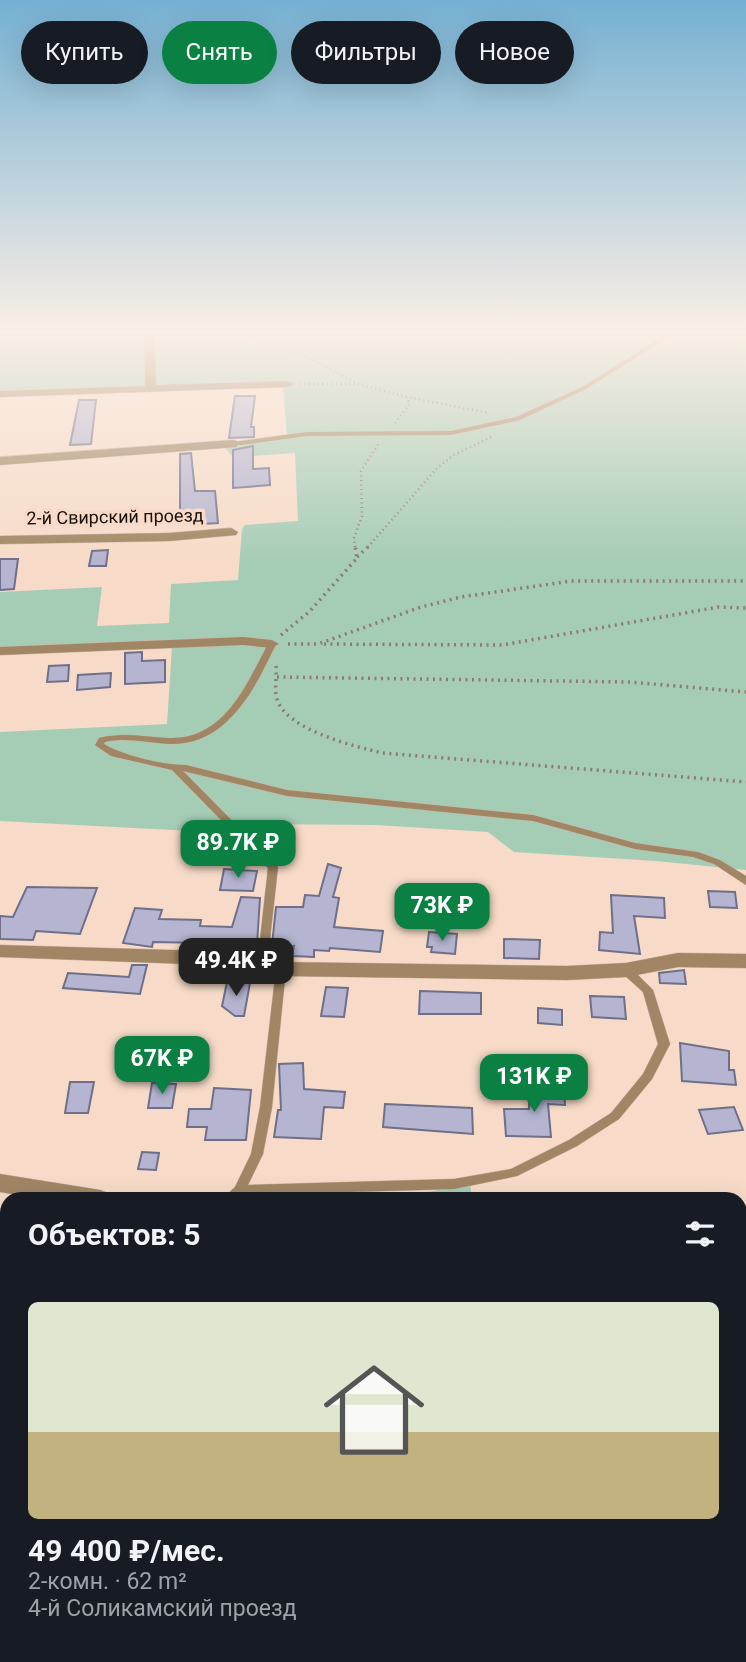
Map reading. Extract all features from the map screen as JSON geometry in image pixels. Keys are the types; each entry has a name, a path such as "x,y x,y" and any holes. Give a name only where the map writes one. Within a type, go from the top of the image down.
{"street":[{"path":"0,461 233,444"},
{"name":"2-й Свирский проезд","path":"0,540 169,537 231,533"},
{"path":"0,650 92,649 243,641 272,644"},
{"path":"0,951 256,961 281,969 567,973 626,970 678,960 746,961"},
{"path":"0,1183 56,1192"}],"lane":[{"path":"233,444 306,435 451,432 518,419 544,407"},
{"path":"272,644 257,677 247,691 234,708 206,734 179,741 116,736 102,740 99,745 114,754 186,768 287,793 533,818 635,846 695,854 717,862 746,882"},
{"path":"175,768 273,867 264,948 256,961"},
{"path":"237,1192 257,1154 266,1107 281,969"},
{"path":"239,1190 454,1184 513,1173 573,1143 615,1116 648,1076 664,1044 648,990 626,970"}],"path":[{"path":"357,558 354,538 362,516 361,471 384,434 408,407"},
{"path":"455,407 518,419"},
{"path":"272,644 310,611 357,558 376,542 408,501 449,458 494,436 518,419"},
{"path":"318,644 421,607 475,595 571,581 746,581"},
{"path":"272,644 502,645 719,607 746,608"},
{"path":"272,644 278,677 277,701 289,716 365,751 394,756 746,782"},
{"path":"278,677 629,682 746,692"}],"green space":[{"path":"285,407 746,407 746,870 514,852 488,832 376,825 252,824 249,834 0,821 0,732 167,724 172,647 0,653 0,592 102,587 97,626 169,623 171,584 238,580 242,529 245,525 298,521 295,453 233,457 224,447 287,436"},
{"path":"470,1183 471,1192 424,1192"}],"building":[{"path":"78,407 95,407 91,444 70,445"},
{"path":"233,407 254,407 251,427 254,427 254,437 229,438"},
{"path":"253,446 253,469 269,468 270,485 233,488 233,450"},
{"path":"191,453 195,491 215,491 218,523 202,524 202,515 180,516 180,454"},
{"path":"108,550 106,566 89,566 92,551"},
{"path":"0,559 18,559 14,589 0,590"},
{"path":"142,652 142,661 165,660 165,682 125,684 125,653"},
{"path":"69,665 68,681 47,682 49,666"},
{"path":"111,673 110,687 77,690 78,675"},
{"path":"328,864 341,868 333,897 339,898 334,927 383,931 380,952 330,948 329,951 314,950 314,957 292,956 294,946 272,945 276,907 303,907 305,895 319,896"},
{"path":"224,869 257,871 253,891 220,890"},
{"path":"27,887 97,888 80,934 36,931 33,940 0,939 0,916 13,917"},
{"path":"708,891 735,892 737,908 710,907"},
{"path":"611,895 664,898 665,918 634,916 640,954 599,950 600,932 613,933"},
{"path":"241,897 260,898 257,944 153,942 152,947 123,943 135,908 162,910 159,919 201,920 200,926 232,927"},
{"path":"429,932 457,934 455,954 431,952 432,947 427,947"},
{"path":"504,939 540,940 539,959 504,958"},
{"path":"132,965 147,965 140,994 63,988 68,973 129,977"},
{"path":"684,970 686,984 660,983 659,973"},
{"path":"227,982 250,983 244,1016 235,1016 222,1006"},
{"path":"326,987 348,988 344,1017 321,1016"},
{"path":"420,991 481,993 481,1014 419,1014"},
{"path":"590,996 624,997 626,1019 592,1017"},
{"path":"538,1008 562,1010 562,1025 538,1023"},
{"path":"680,1043 729,1051 729,1070 734,1070 736,1085 682,1081"},
{"path":"556,1062 572,1062 573,1083 557,1083"},
{"path":"303,1063 304,1089 345,1092 343,1108 324,1107 321,1139 274,1137 278,1110 281,1110 279,1064"},
{"path":"70,1082 94,1082 88,1113 65,1113"},
{"path":"152,1083 176,1084 172,1108 148,1108"},
{"path":"529,1087 564,1088 565,1105 548,1104 551,1137 506,1136 504,1109 529,1109"},
{"path":"214,1088 251,1090 246,1140 205,1140 207,1127 187,1127 189,1109 211,1109"},
{"path":"385,1104 472,1108 473,1134 383,1127"},
{"path":"734,1107 743,1130 708,1134 699,1110"},
{"path":"142,1152 159,1153 156,1170 138,1169"}]}
